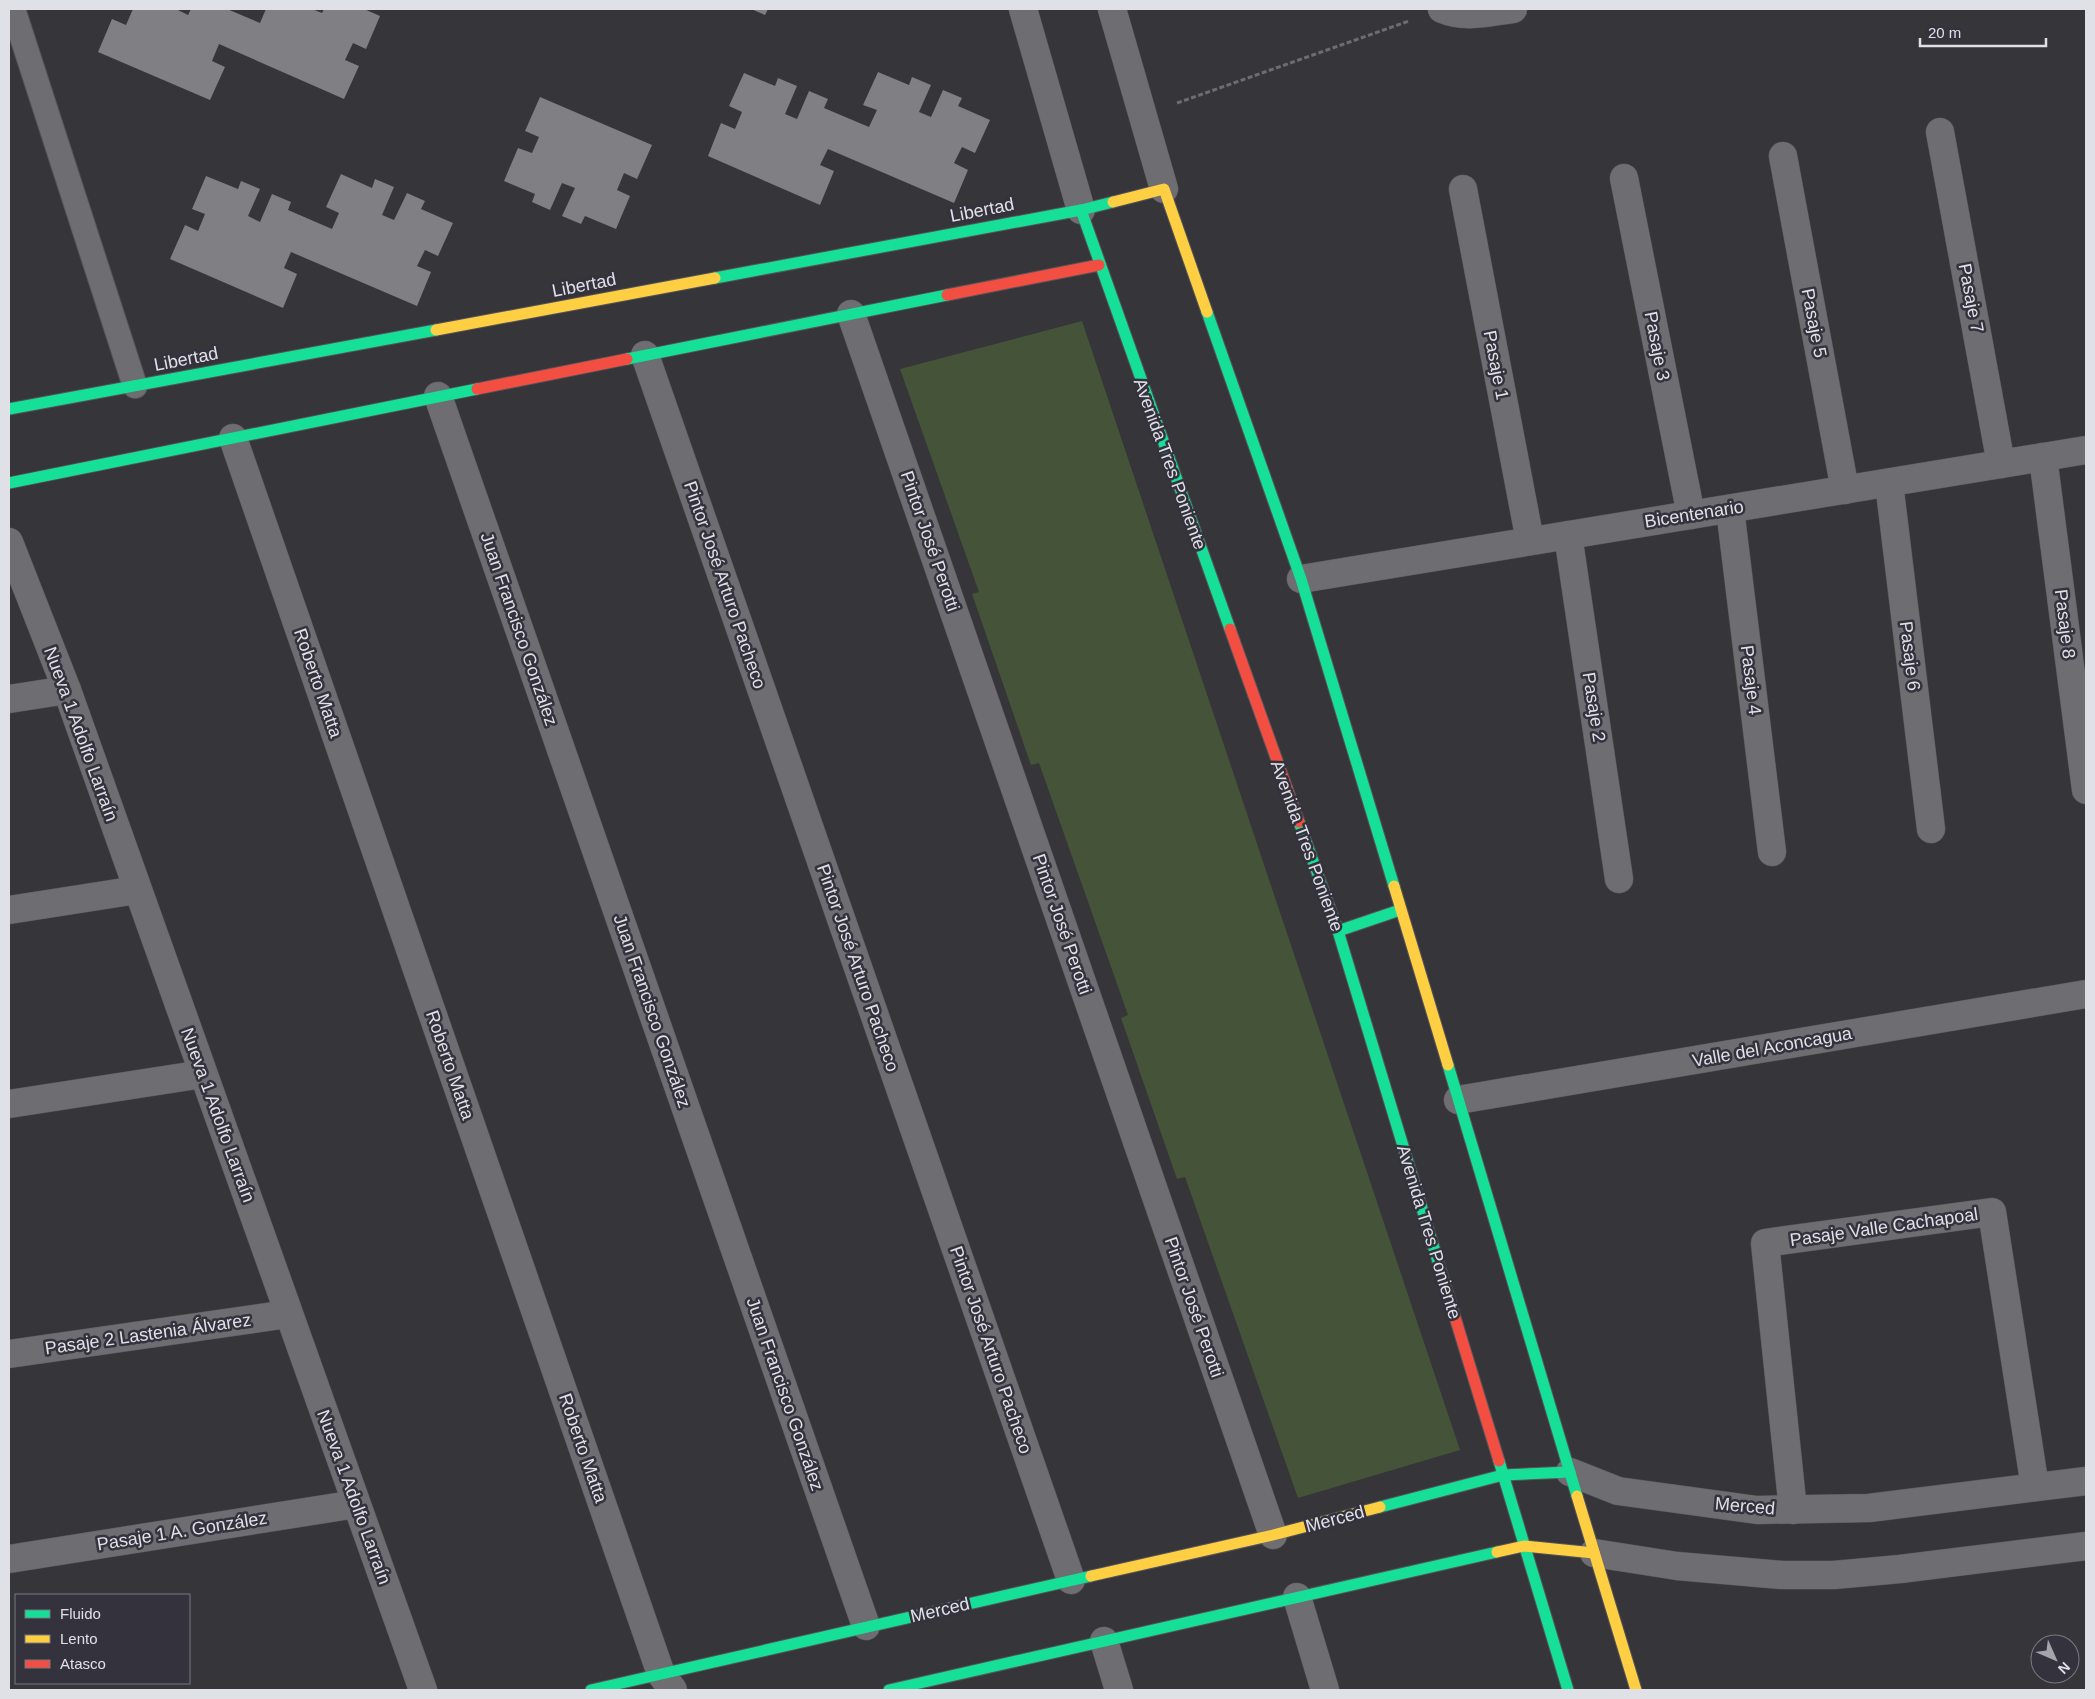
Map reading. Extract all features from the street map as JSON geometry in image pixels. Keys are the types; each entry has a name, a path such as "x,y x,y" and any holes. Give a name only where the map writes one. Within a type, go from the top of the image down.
{"street":[{"name":"Avenida Tres Poniente","path":"1023,9 1080,210 1338,932 1568,1690"},
{"path":"1112,9 1164,188 1301,579 1636,1690"},
{"path":"1442,9 1457,15 1472,15 1513,9"},
{"name":"Pasaje 7","path":"1940,132 2001,464"},
{"name":"Pasaje 5","path":"1783,156 1845,490"},
{"name":"Pasaje 3","path":"1624,178 1691,515"},
{"name":"Libertad","path":"9,409 1080,210 1164,188"},
{"name":"Pasaje 1","path":"1463,190 1530,541"},
{"path":"9,483 1099,265"},
{"name":"Pintor José Perotti","path":"851,314 1273,1535"},
{"name":"Pintor José Arturo Pacheco","path":"645,355 1071,1580"},
{"name":"Juan Francisco González","path":"438,396 866,1626"},
{"name":"Roberto Matta","path":"233,438 667,1682"},
{"name":"Bicentenario","path":"1301,579 2086,450"},
{"name":"Pasaje 8","path":"2043,457 2086,790"},
{"name":"Pasaje 6","path":"1889,483 1931,829"},
{"name":"Pasaje 4","path":"1730,509 1772,852"},
{"name":"Pasaje 2","path":"1568,535 1619,879"},
{"name":"Nueva 1 Adolfo Larraín","path":"9,542 67,690 423,1690"},
{"path":"9,699 67,690"},
{"path":"9,910 137,890"},
{"path":"1338,932 1400,910"},
{"name":"Valle del Aconcagua","path":"1458,1100 2086,994"},
{"path":"9,1104 203,1074"},
{"name":"Pasaje Valle Cachapoal","path":"1793,1510 1765,1243 1992,1212 2035,1487"},
{"name":"Pasaje 2 Lastenia Álvarez","path":"9,1354 288,1314"},
{"name":"Merced","path":"591,1690 667,1682 866,1626 1273,1535 1503,1476 1570,1472 1618,1491 1758,1510 1869,1508 2086,1481"},
{"name":"Pasaje 1 A. González","path":"9,1559 356,1504"},
{"path":"902,1689 1104,1641 1524,1546 1594,1553 1677,1566 1782,1575 1834,1575 1883,1571 2086,1546"},
{"path":"1296,1598 1325,1690"},
{"path":"1104,1641 1119,1690"}],"lane":[{"path":"13,9 135,386"}],"path":[{"path":"1143,114 1442,9"}],"green space":[{"path":"1082,321 1460,1450 1298,1498 1185,1177 1177,1179 1121,1018 1128,1015 1039,763 1031,765 972,594 979,592 900,369"}],"building":[{"path":"133,9 176,9 188,15 191,9 227,9 260,23 266,9 312,9 322,13 324,9 364,9 380,16 366,49 353,43 345,60 359,66 344,99 219,44 212,61 225,67 210,100 98,52 112,19 126,25"},
{"path":"751,9 768,9 765,15"},
{"path":"878,72 909,85 912,77 931,85 919,112 931,117 943,90 962,98 958,106 990,120 975,153 962,147 954,163 968,170 954,203 828,149 820,165 834,171 820,205 708,156 721,123 735,129 742,112 729,106 744,73 775,86 778,78 797,86 785,114 797,119 809,91 828,99 824,108 869,127 877,110 863,105"},
{"path":"540,97 652,145 637,179 624,173 617,190 630,196 616,229 585,216 581,224 562,216 575,188 562,183 550,210 532,202 535,194 504,181 518,148 532,153 539,137 525,131"},
{"path":"341,174 372,188 375,179 394,187 382,215 394,220 407,193 425,201 421,209 453,223 438,256 425,250 417,266 431,272 417,306 291,252 284,268 297,274 283,308 170,259 185,225 198,231 205,214 192,209 206,176 238,189 241,181 260,189 248,216 260,222 272,194 291,202 288,210 332,229 339,213 326,207"}],"traffic: fast":[{"path":"715,278 1081,210 1113,202"},
{"path":"1081,210 1230,629"},
{"path":"627,359 947,295"},
{"path":"1207,312 1301,579 1394,886"},
{"path":"9,409 436,330"},
{"path":"9,483 477,389"},
{"path":"1299,822 1338,931 1446,1288"},
{"path":"1338,931 1400,910"},
{"path":"1448,1065 1577,1496"},
{"path":"1499,1461 1568,1690"},
{"path":"1380,1507 1503,1475 1570,1472"},
{"path":"889,1690 1497,1552"},
{"path":"591,1690 1091,1576"}],"traffic: slow":[{"path":"1113,202 1164,189 1207,312"},
{"path":"436,330 715,278"},
{"path":"1394,886 1448,1065"},
{"path":"1577,1496 1636,1690"},
{"path":"1091,1576 1273,1535 1380,1507"},
{"path":"1497,1552 1524,1546 1594,1553"}],"traffic: jam":[{"path":"947,295 1099,265"},
{"path":"477,389 627,359"},
{"path":"1230,629 1299,822"},
{"path":"1446,1288 1499,1461"}]}
